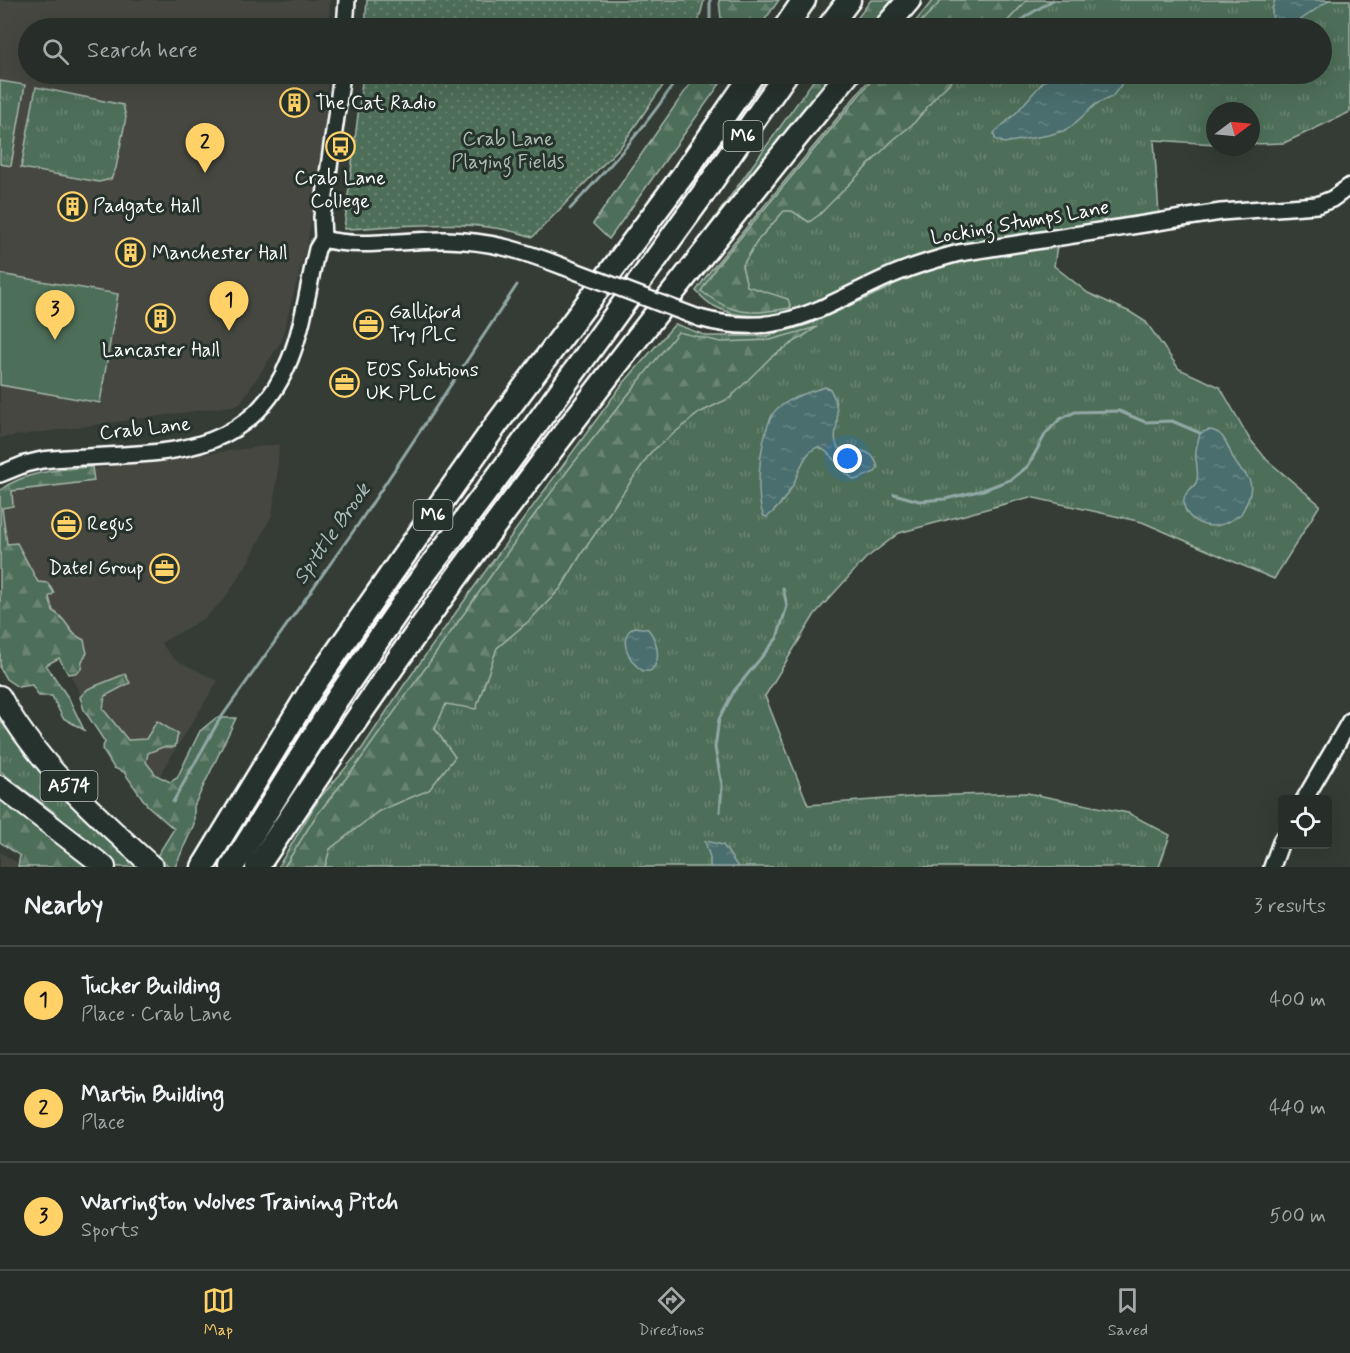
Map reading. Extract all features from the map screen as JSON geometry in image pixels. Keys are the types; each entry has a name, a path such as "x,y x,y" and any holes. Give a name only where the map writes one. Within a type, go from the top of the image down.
{"highway":[{"path":"782,18 794,0"},
{"path":"791,18 804,0"},
{"path":"825,18 837,0"},
{"path":"836,18 849,0"},
{"path":"894,18 909,0"},
{"path":"683,176 742,84"},
{"name":"M6","path":"203,867 312,688 496,425 683,176 746,84"},
{"name":"M6","path":"232,867 338,699 409,595 526,439 779,84"},
{"path":"700,198 786,84"},
{"path":"257,867 353,724 475,553 684,277 840,84"}],"main road":[{"name":"A574","path":"0,696 20,729 49,765 86,805 152,866"},
{"name":"A574","path":"0,786 105,867"}],"street":[{"path":"346,18 347,0"},
{"name":"Crab Lane","path":"0,474 42,460 184,449 219,438 240,426 265,402 284,373 296,341 317,249 323,238 322,218 341,84"},
{"name":"Locking Stumps Lane","path":"323,238 342,242 445,239 514,248 699,318 738,326 774,324 799,318 922,263 959,253 1221,212 1317,205 1332,199 1350,186"},
{"path":"1307,795 1350,721"},
{"path":"1272,867 1278,849"}],"shaded area":[{"path":"0,0 330,0 329,18 18,18 18,84 328,84 327,116 308,240 281,342 239,405 0,438"},
{"path":"279,444 272,515 249,561 226,597 205,618 161,643 174,659 218,681 155,783 83,700 0,544 0,492 91,469"},
{"path":"0,852 24,867 0,867"}],"green space":[{"path":"367,0 704,0 700,18 366,18"},
{"path":"719,0 779,0 766,18 721,18"},
{"path":"871,0 903,0 888,18 858,18"},
{"path":"933,0 1350,0 1350,112 1284,143 1260,144 1260,102 1206,102 1206,143 1154,140 1159,215 1059,232 1054,266 1088,293 1146,322 1179,369 1220,387 1249,438 1267,460 1320,505 1274,579 1142,522 1030,497 899,533 865,559 815,614 765,696 808,805 924,796 1027,793 1128,813 1170,835 1159,867 278,867 318,800 361,750 487,569 621,386 675,324 707,336 767,336 810,324 891,287 890,271 804,308 756,316 734,314 714,306 696,291 710,271 866,84 1332,84 1332,18 918,18"},
{"path":"942,0 1027,0 1010,18 925,18"},
{"path":"0,81 25,85 11,166 0,164"},
{"name":"Crab Lane Playing Fields","path":"362,84 664,84 622,145 533,237 487,227 440,224 344,229"},
{"path":"690,84 720,84 609,239 593,224"},
{"path":"811,84 833,84 664,289"},
{"path":"869,84 948,84 914,123 892,141 819,215 809,222 792,211 784,211 758,240 742,266 747,286 788,299 791,308 744,312 713,299 701,291 716,267"},
{"path":"36,87 123,105 126,117 116,168 111,179 99,182 21,168"},
{"path":"0,274 118,294 100,403 0,385"},
{"path":"817,327 771,357 730,398 699,413 651,452 582,553 561,588 530,620 497,648 476,709 446,704 435,729 455,757 429,790 379,811 330,849 325,867 284,867 316,816 358,763 529,522 678,332 721,342 770,340"},
{"path":"92,467 94,481 12,491 13,506 2,508 7,544 17,543 38,582 48,583 54,593 49,597 53,611 74,634 84,640 87,653 82,661 81,669 75,673 68,674 59,658 46,665 69,699 84,730 63,718 52,696 39,696 32,685 18,687 6,679 0,668 0,490 32,475"},
{"path":"125,674 130,683 105,696 103,709 128,740 146,739 157,721 178,734 175,747 163,747 148,753 146,762 156,775 170,782 177,778 200,731 216,718 236,718 194,806 194,824 175,867 170,867 157,856 174,829 147,805 124,772 114,768 102,749 105,742 84,710 80,697 88,689"},
{"path":"0,709 142,867 116,867 98,854 54,812 0,771"},
{"path":"0,798 90,867 18,867 20,856 0,842"}],"water":[{"path":"1275,0 1329,0 1303,18 1273,18"},
{"path":"1041,84 1121,84 1112,97 1096,104 1072,126 1063,131 1004,143 995,139 994,133 1016,113"},
{"path":"825,387 830,389 836,406 835,438 838,448 867,453 872,456 878,468 875,472 855,480 818,447 805,458 792,487 781,503 767,517 764,516 759,493 760,460 772,415 789,400"},
{"path":"1209,430 1220,434 1224,439 1251,486 1241,514 1225,523 1213,526 1195,521 1186,512 1184,506 1185,496 1197,480 1196,450 1200,433"},
{"path":"635,627 648,629 656,644 656,662 650,671 643,671 629,656 625,643 626,637"},
{"path":"705,841 723,845 738,867 710,867"}],"waterway":[{"name":"Spittle Brook","path":"710,0 710,18"},
{"path":"1024,18 1053,0"},
{"name":"Spittle Brook","path":"570,209 642,128 674,84"},
{"name":"Spittle Brook","path":"173,802 218,722 357,526 517,285"},
{"path":"894,494 919,501 945,499 983,490 1012,479 1028,466 1046,433 1060,419 1075,412 1119,411 1145,422 1172,421 1200,433"},
{"path":"720,812 722,785 715,748 719,719 734,691 777,638 787,606 783,588"}],"place":[{"name":"The Cat Radio","path":"294,103"},
{"name":"Crab Lane College","path":"340,147"},
{"name":"Martin Building","path":"205,173"},
{"name":"Padgate Hall","path":"72,206"},
{"name":"Manchester Hall","path":"131,253"},
{"name":"Lancaster Hall","path":"161,319"},
{"name":"Galliford Try PLC","path":"368,324"},
{"name":"Tucker Building","path":"229,331"},
{"name":"Warrington Wolves Training Pitch","path":"55,340"},
{"name":"EOS Solutions UK PLC","path":"345,382"},
{"name":"Regus","path":"66,524"},
{"name":"Datel Group","path":"165,568"}]}
